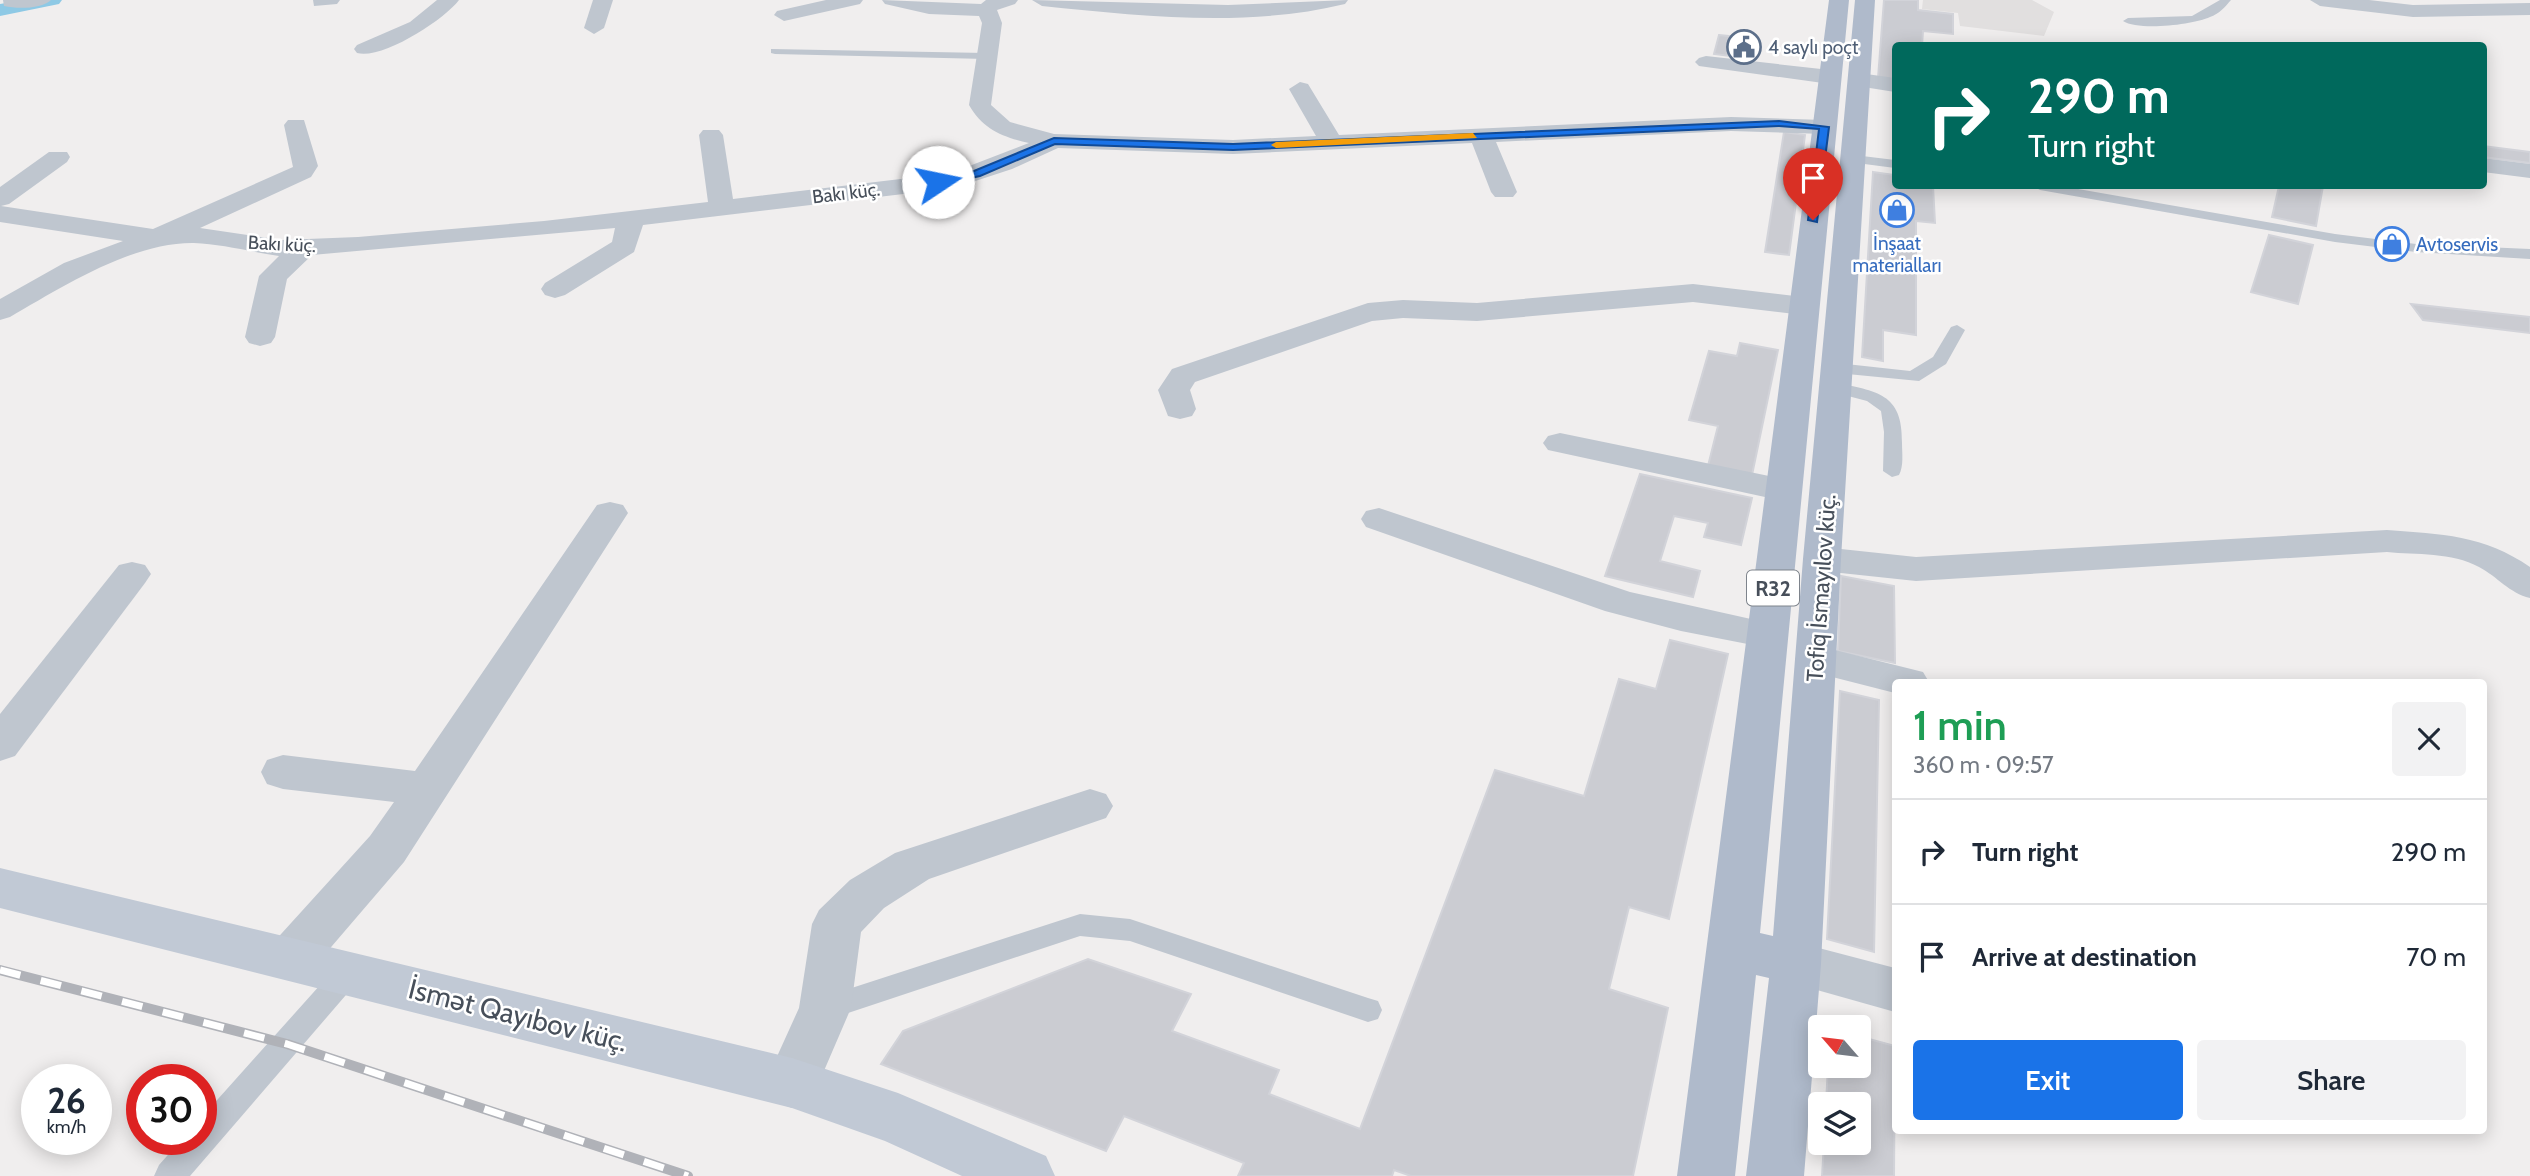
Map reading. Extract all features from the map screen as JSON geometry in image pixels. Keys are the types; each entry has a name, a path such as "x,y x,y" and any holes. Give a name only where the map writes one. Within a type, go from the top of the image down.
{"main road":[{"name":"R32","path":"1706,1176 1735,948 1803,306 1828,245 1824,127 1861,81 1839,0"},
{"name":"Tofiq İsmayılov küç.","path":"1776,1176 1796,964 1836,377 1828,245 1854,159 1865,0"},
{"path":"1776,551 1822,559"},
{"name":"İsmət Qayıbov küç.","path":"0,888 792,1083 898,1119 1026,1176"},
{"path":"1735,948 1796,964"}],"street":[{"path":"14,0 11,2 41,0"},
{"path":"364,49 417,26 449,0"},
{"path":"593,28 603,0"},
{"path":"784,15 853,0"},
{"path":"892,0 929,8 987,9 990,5 1008,0"},
{"path":"1042,0 1118,8 1219,10 1278,8 1338,0"},
{"path":"1199,0 1219,10"},
{"path":"2320,0 2413,11 2530,9"},
{"path":"987,9 992,23 980,105 984,113 1001,128 1054,141"},
{"path":"1706,62 1861,81"},
{"path":"1300,89 1332,143"},
{"name":"Bakı küç.","path":"0,214 156,238 194,235 304,248 631,220 954,180 1003,164 1054,141 1233,147 1731,124 1824,127"},
{"path":"156,238 302,172 306,166 296,125"},
{"path":"711,135 722,208"},
{"path":"1481,135 1504,192"},
{"path":"0,199 58,157"},
{"path":"2487,165 2530,171"},
{"path":"555,289 624,246 631,220"},
{"name":"Bakı küç.","path":"0,311 74,270 156,238"},
{"path":"260,337 274,276 304,248"},
{"path":"1180,409 1174,390 1183,376 1368,312 1403,309 1477,312 1693,293 1803,306"},
{"path":"1560,443 1784,490"},
{"path":"290,959 387,849 610,513"},
{"path":"1379,519 1619,602 1681,618 1768,635"},
{"path":"1822,559 1916,569 2387,541 2454,546 2492,558 2530,558"},
{"path":"2492,558 2530,586"},
{"path":"0,745 132,574"},
{"path":"1815,659 1896,679"},
{"path":"283,772 426,789"},
{"path":"792,1083 825,1008 837,924 867,894 912,866 1090,806"},
{"path":"1796,964 1892,989"}],"lane":[{"path":"2128,21 2195,19 2219,10 2226,0"},
{"path":"775,51 986,56"},
{"path":"1854,159 1892,164"},
{"path":"2057,189 2335,238 2416,248 2530,254"},
{"path":"1836,377 1913,377 1940,360 1957,330"},
{"path":"1836,377 1888,404 1893,416 1892,471"},
{"path":"825,1008 1080,925 1130,930 1368,1010"},
{"path":"170,1176 348,973"}],"shaded area":[{"path":"1923,0 2032,0 2054,12 2044,36 1960,26 1958,13 1922,9"}],"building":[{"path":"1884,0 1918,0 1918,10 1953,14 1953,34 1923,31 1922,42 1892,42 1892,80 1878,78"},
{"path":"1719,35 1758,39 1753,59 1714,54"},
{"path":"1784,132 1805,135 1789,255 1765,252"},
{"path":"2487,147 2530,152 2530,163 2487,158"},
{"path":"1873,172 1892,175 1892,189 1933,189 1935,223 1916,221 1916,335 1883,330 1883,361 1862,357"},
{"path":"2278,189 2322,189 2316,226 2272,217"},
{"path":"2269,235 2313,245 2298,304 2251,292"},
{"path":"2411,304 2530,317 2530,333 2423,320"},
{"path":"1740,343 1778,350 1752,475 1708,466 1718,426 1689,420 1709,351 1737,356"},
{"path":"1640,474 1752,498 1741,545 1704,537 1708,523 1674,516 1660,561 1700,571 1693,597 1605,576"},
{"path":"1841,576 1894,586 1895,663 1838,651"},
{"path":"1670,640 1728,654 1669,919 1629,907 1609,989 1668,1008 1633,1176 1411,1176 1394,1170 1392,1176 1238,1176 1244,1163 1124,1116 1106,1151 881,1064 903,1031 1088,959 1191,994 1172,1031 1279,1070 1269,1094 1360,1129 1495,770 1584,796 1619,679 1656,689"},
{"path":"1840,691 1879,700 1874,952 1827,939"},
{"path":"1871,1040 1892,1045 1894,1176 1822,1176 1823,1155 1871,1155 1871,1092 1827,1092 1827,1078 1871,1078"}],"waterway":[{"path":"0,10 53,0"}],"railway":[{"path":"0,970 287,1044 688,1176"}],"slow traffic":[{"path":"1276,145 1473,136"}],"place":[{"name":"4 saylı poçt","path":"1744,47"},
{"name":"İnşaat materialları","path":"1897,210"},
{"name":"Avtoservis","path":"2392,244"}],"route":[{"path":"938,182 976,174 1054,141 1233,147 1438,136 1779,124 1824,127 1813,220"}]}
